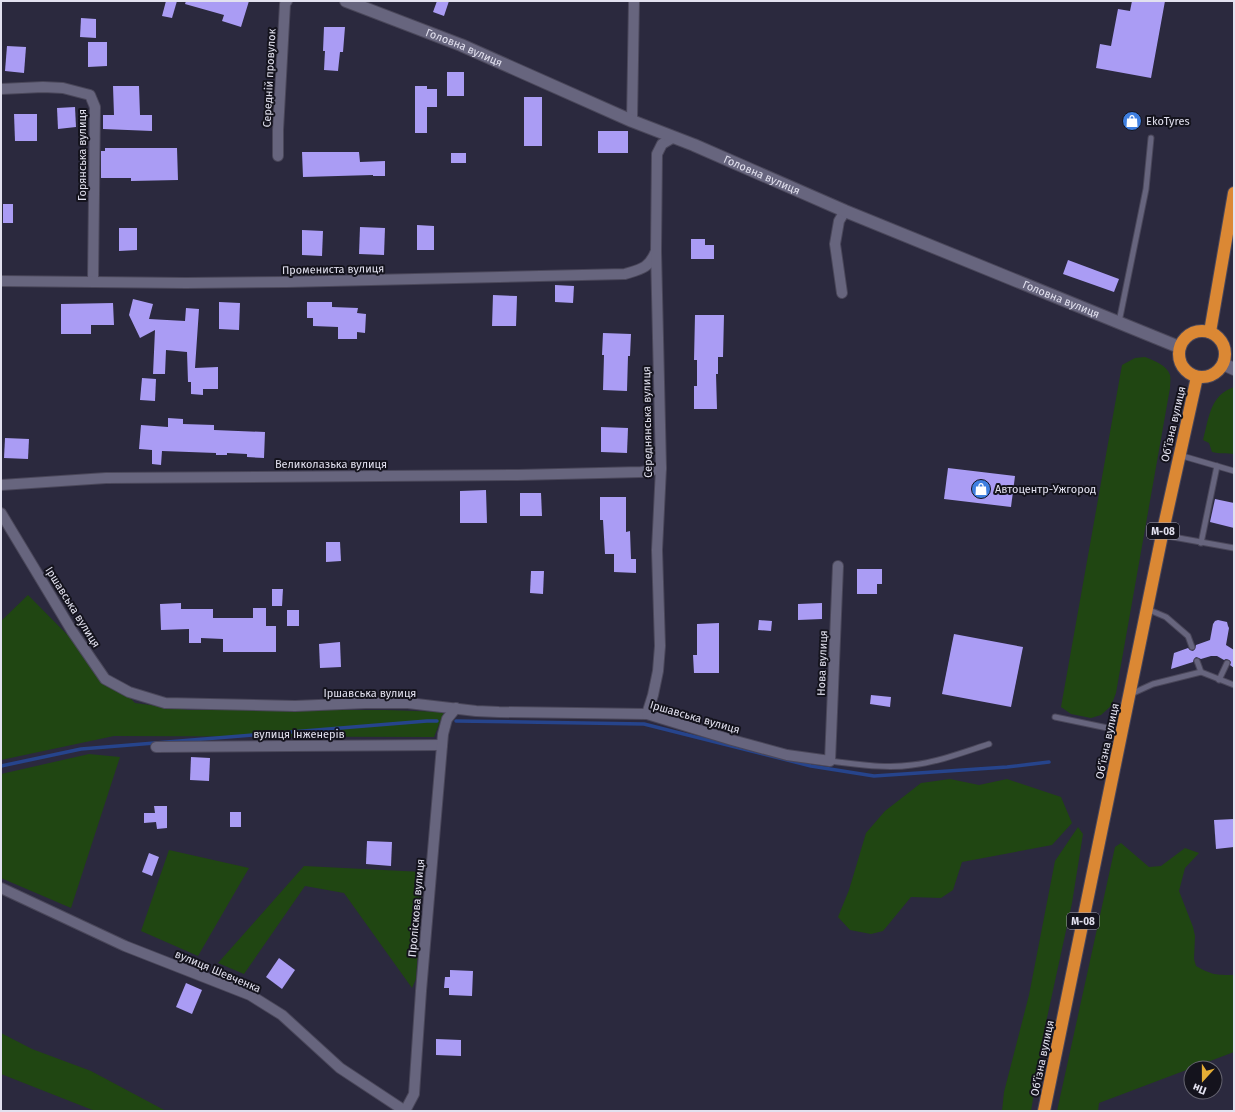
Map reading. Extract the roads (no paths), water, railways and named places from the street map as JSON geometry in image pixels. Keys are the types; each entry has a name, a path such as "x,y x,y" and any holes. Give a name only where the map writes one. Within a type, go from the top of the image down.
{"highway":[{"path":"1210,332 1234,193"},
{"path":"1202,330 1210,332 1217,335 1222,341 1228,366 1218,370 1212,375 1197,377 1184,369 1178,354 1179,347 1188,335 1195,331 1202,330"},
{"name":"Обʼїзна вулиця","path":"1044,1111 1162,535 1197,377"}],"street":[{"name":"Середній провулок","path":"278,156 278,122 285,4 287,1"},
{"name":"Головна вулиця","path":"346,1 461,45 632,121 694,145 845,211 1179,347"},
{"path":"632,121 634,1"},
{"name":"Горянська вулиця","path":"1,89 43,87 63,88 90,95 95,107 94,282"},
{"name":"Середнянська вулиця","path":"647,714 658,671 660,646 657,550 661,468 656,251 657,154 662,144 674,137"},
{"path":"842,292 835,244 839,221 845,211"},
{"name":"Промениста вулиця","path":"1,281 287,282 625,274 639,270 648,265 656,251"},
{"name":"Великолазька вулиця","path":"1,485 106,478 518,475 641,472 661,468"},
{"name":"Іршавська вулиця","path":"1,513 72,631 105,679 129,692 166,703 295,706 408,703 498,712 647,714 787,755 830,761"},
{"name":"Нова вулиця","path":"830,761 838,566"},
{"name":"Проліскова вулиця","path":"405,1111 414,1094 421,992 444,726 447,719 456,708"},
{"name":"вулиця Інженерів","path":"156,747 442,745"},
{"name":"вулиця Шевченка","path":"1,888 125,946 250,995 282,1015 340,1068 405,1111"}],"lane":[{"path":"1119,323 1146,189 1151,138"},
{"path":"1179,454 1234,471"},
{"path":"1201,543 1216,466"},
{"path":"1162,535 1234,548"},
{"path":"1147,609 1166,617 1188,636 1192,647"},
{"path":"1197,660 1201,672"},
{"path":"1219,680 1227,663"},
{"path":"1130,694 1153,684 1201,672 1234,686"},
{"path":"1055,717 1122,731"},
{"path":"830,761 888,766 913,765 950,757 989,744"}],"waterway":[{"path":"1,766 81,749 437,721"},
{"path":"456,721 644,724 811,766 874,776 1007,767 1049,762"}],"place":[{"name":"EkoTyres","path":"1132,121"},
{"name":"Автоцентр-Ужгород","path":"981,489"}]}
